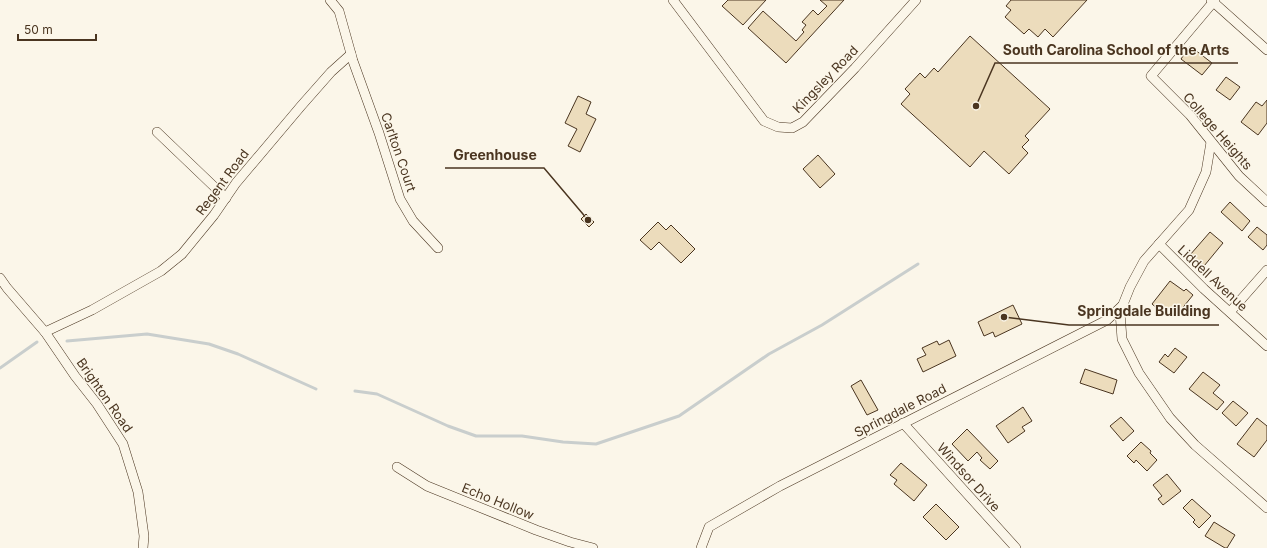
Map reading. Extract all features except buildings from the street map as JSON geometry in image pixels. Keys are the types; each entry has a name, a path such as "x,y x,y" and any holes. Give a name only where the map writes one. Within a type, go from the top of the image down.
{"street":[{"path":"330,0 339,11 351,54"},
{"name":"Kingsley Road","path":"673,0 764,121 778,127 792,128 803,122 855,68 916,0"},
{"path":"1213,1 1267,50"},
{"name":"College Heights","path":"1213,1 1150,76 1190,115 1239,176 1267,202"},
{"name":"Regent Road","path":"45,332 92,310 161,271 182,254 214,214 236,183 301,106 331,72 351,54"},
{"name":"Carlton Court","path":"351,54 379,133 400,199 413,221 438,248"},
{"path":"157,132 226,198"},
{"path":"1211,142 1206,172 1189,210 1144,261 1130,287 1120,312 1122,339 1139,373 1170,418 1195,445 1267,508"},
{"name":"Liddell Avenue","path":"1159,244 1204,289 1267,346"},
{"path":"1230,312 1267,270"},
{"name":"Brighton Road","path":"0,278 45,332 75,376 97,404 123,444 138,492 144,536 143,548"},
{"name":"Springdale Road","path":"701,548 709,527 780,486 1107,320 1123,305"},
{"name":"Windsor Drive","path":"903,423 1016,548"},
{"name":"Echo Hollow","path":"397,467 427,486 536,530 593,548"}],"waterway":[{"path":"355,391 377,394 448,426 476,436 522,436 563,442 596,444 679,416 769,354 822,325 918,264"},
{"path":"67,341 147,334 209,344 238,354 316,389"},
{"path":"0,368 37,342"}],"place":[{"name":"South Carolina School of the Arts","path":"976,106"},
{"name":"Greenhouse","path":"588,220"},
{"name":"Springdale Building","path":"1004,317"}]}
